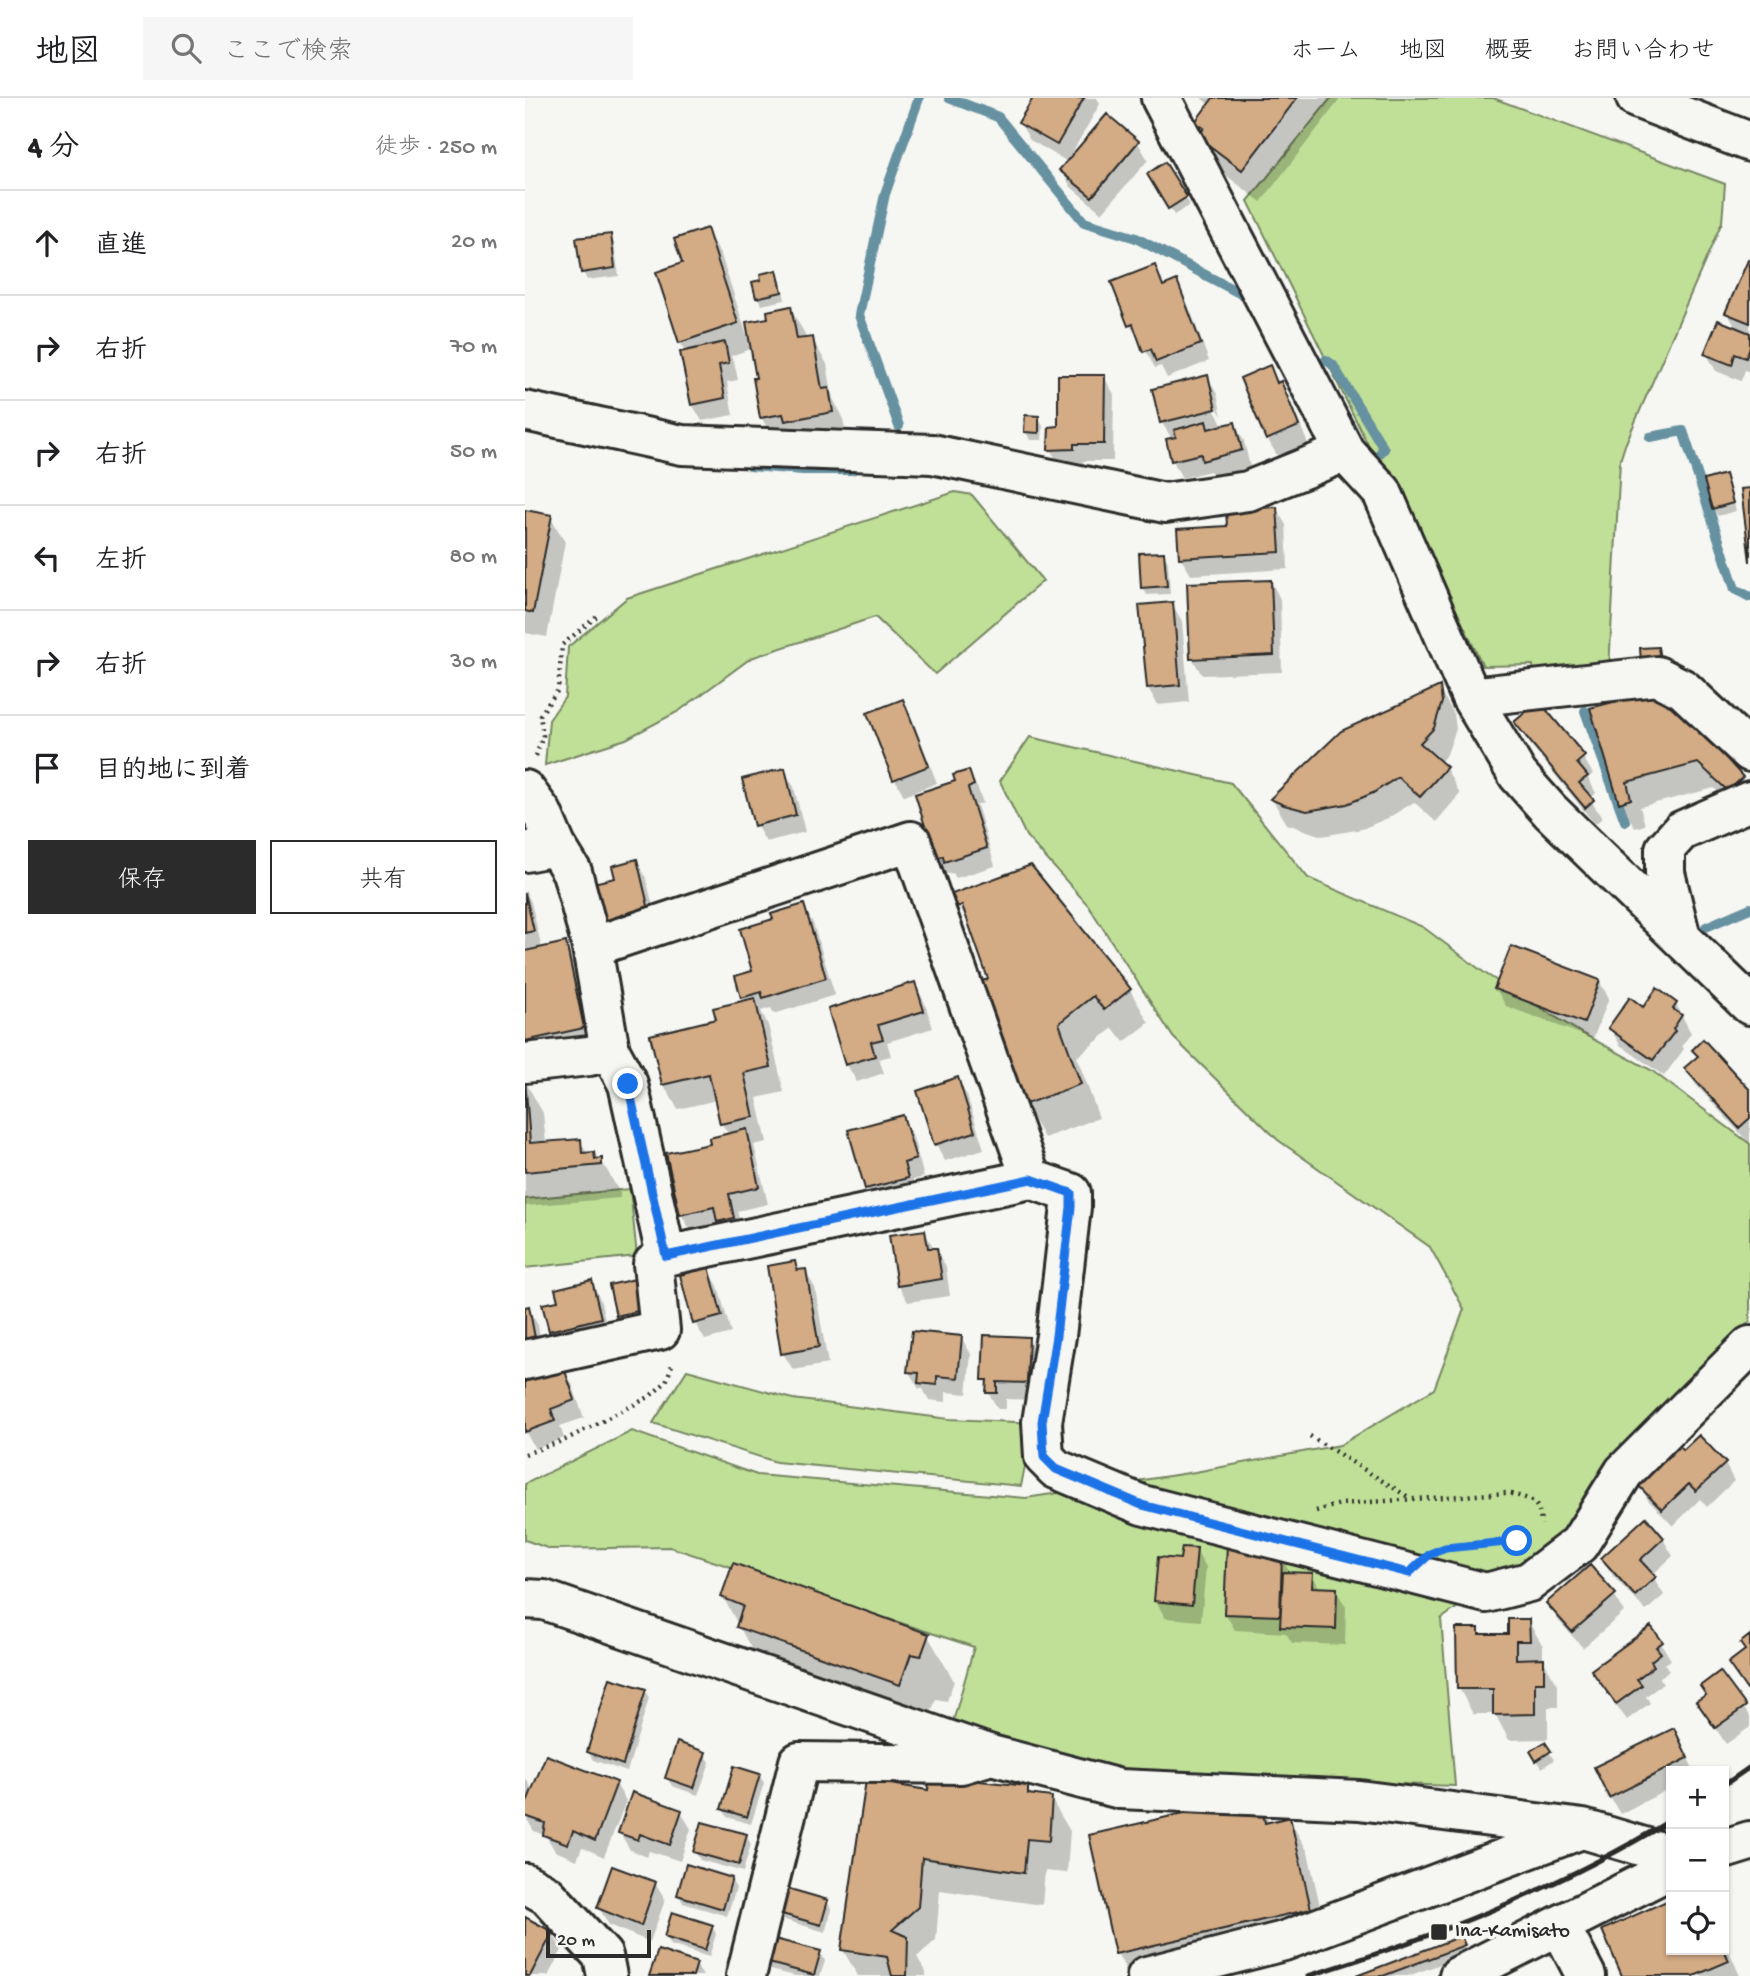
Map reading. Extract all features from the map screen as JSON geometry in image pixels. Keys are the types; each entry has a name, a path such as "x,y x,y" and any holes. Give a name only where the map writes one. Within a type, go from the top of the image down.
{"street":[{"path":"1161,98 1345,452 1382,492 1471,696 1518,775 1550,811 1750,1005"},
{"path":"1636,98 1750,142"},
{"path":"525,411 682,445 932,454 1164,503 1248,491 1345,452"},
{"path":"1471,696 1657,676 1683,689 1750,752"},
{"path":"530,776 542,813 541,849 572,872 592,947 610,1051 628,1084 666,1256"},
{"path":"1682,939 1665,873 1665,849 1681,831 1750,801"},
{"path":"592,947 911,841 1031,1179"},
{"path":"525,1063 610,1051"},
{"path":"525,1360 660,1330 653,1264 666,1256 1031,1179 1071,1193 1056,1336 1042,1422 1044,1457 1056,1469 1142,1505 1486,1593 1529,1582 1579,1544 1624,1472 1750,1346"},
{"path":"525,1599 544,1600 991,1755 1120,1788 1359,1800 1583,1829 1666,1854"},
{"path":"746,1976 799,1762 961,1764 991,1755"},
{"path":"1147,1976 1284,1941 1583,1829"},
{"path":"1729,1847 1750,1841"},
{"path":"1459,1976 1666,1872"},
{"path":"525,1883 547,1895 603,1956 607,1976"},
{"path":"1560,1926 1586,1976"}],"path":[{"path":"530,776 543,736 540,715 558,690 562,645 597,616"},
{"path":"525,1454 577,1434 649,1396 666,1382 680,1345 675,1330 660,1323"},
{"path":"1310,1436 1412,1499"},
{"path":"1271,1538 1300,1515 1340,1504 1507,1493 1531,1499 1540,1509 1541,1525 1537,1531"},
{"path":"1409,1573 1430,1554 1445,1548 1525,1539"}],"green space":[{"path":"1331,98 1493,98 1725,184 1722,222 1620,461 1609,669 1535,683 1533,665 1483,666 1397,488 1377,463 1248,201"},
{"path":"955,492 972,495 1043,581 935,674 875,617 751,658 679,711 626,739 545,765 549,720 565,697 568,647 627,598"},
{"path":"1030,737 1231,783 1308,878 1423,927 1486,974 1583,1034 1651,1070 1750,1144 1750,1321 1641,1429 1561,1534 1441,1619 1455,1786 1338,1782 1113,1768 953,1722 974,1647 670,1547 550,1549 525,1540 525,1484 632,1431 757,1475 1026,1498 1195,1472 1340,1445 1434,1389 1464,1309 1430,1247 1278,1140 1173,1037 1088,905 1026,836 1000,781"},
{"path":"630,1189 637,1256 525,1268 525,1199"},
{"path":"687,1370 793,1399 949,1419 1034,1423 1021,1486 776,1462 653,1423"}],"building":[{"path":"1033,98 1084,98 1057,145 1018,123"},
{"path":"1213,98 1297,98 1242,170 1198,137 1204,128 1195,122"},
{"path":"1107,114 1139,141 1092,197 1059,170"},
{"path":"1165,162 1187,197 1168,209 1147,174"},
{"path":"707,228 738,323 679,343 656,272 682,263 674,239"},
{"path":"611,234 615,268 581,273 576,238"},
{"path":"1748,260 1750,261 1750,323 1725,313"},
{"path":"1155,265 1163,286 1177,280 1201,344 1156,362 1151,349 1143,352 1133,324 1128,326 1111,282"},
{"path":"777,270 782,292 756,298 752,282 761,280 760,274"},
{"path":"791,306 797,339 813,337 822,389 829,388 833,412 785,421 783,414 760,418 746,322 768,318 767,311"},
{"path":"1718,320 1750,333 1750,347 1746,358 1735,354 1732,365 1704,354"},
{"path":"725,342 729,363 719,365 725,398 691,405 680,352"},
{"path":"1270,365 1277,383 1281,381 1299,426 1266,440 1240,378"},
{"path":"1058,375 1105,375 1104,444 1074,444 1074,449 1048,450 1049,427 1058,426"},
{"path":"1208,375 1216,409 1160,423 1152,389"},
{"path":"1025,415 1039,416 1039,433 1024,432"},
{"path":"1206,421 1208,429 1235,422 1242,450 1202,461 1201,454 1171,461 1166,439 1176,437 1174,430"},
{"path":"1725,474 1733,503 1712,509 1704,480"},
{"path":"1750,488 1750,562 1741,489"},
{"path":"1277,507 1280,552 1179,558 1177,529 1227,526 1226,510"},
{"path":"525,510 552,515 533,613 525,611"},
{"path":"1164,552 1167,586 1141,588 1139,553"},
{"path":"1271,580 1274,655 1190,659 1187,583"},
{"path":"1173,602 1180,685 1147,688 1139,605"},
{"path":"1658,647 1660,660 1641,662 1640,648"},
{"path":"1440,686 1442,702 1434,728 1420,743 1447,767 1420,797 1398,777 1373,793 1347,804 1307,811 1270,799 1341,731"},
{"path":"1664,689 1743,777 1728,791 1698,763 1627,782 1631,799 1619,803 1590,708"},
{"path":"903,699 929,766 893,780 867,713"},
{"path":"1539,701 1585,756 1577,763 1588,776 1579,783 1594,800 1585,808 1514,722"},
{"path":"785,768 796,815 754,826 742,779"},
{"path":"969,770 974,785 968,788 987,848 944,862 943,856 935,858 915,794 955,781 953,775"},
{"path":"637,859 650,914 600,926 589,884 615,878 612,866"},
{"path":"1031,865 1131,989 1104,1010 1093,996 1059,1023 1081,1084 1023,1105 979,982 988,979 962,905 958,907 952,894"},
{"path":"525,893 534,931 525,933"},
{"path":"804,904 826,978 763,998 761,992 741,998 735,976 752,971 740,929 773,919 771,914"},
{"path":"566,942 584,1028 525,1041 525,951"},
{"path":"1511,946 1600,980 1584,1023 1494,989"},
{"path":"915,982 924,1011 878,1025 883,1039 871,1042 875,1056 845,1065 828,1009"},
{"path":"1657,988 1677,1003 1673,1009 1682,1015 1673,1029 1675,1031 1653,1060 1608,1028 1630,997 1643,1007"},
{"path":"755,998 771,1067 744,1073 754,1117 720,1124 709,1074 662,1085 650,1035 716,1019 713,1008"},
{"path":"1703,1039 1750,1090 1750,1118 1739,1128 1684,1068 1698,1056 1692,1050"},
{"path":"958,1077 975,1132 934,1145 917,1091"},
{"path":"525,1078 530,1143 581,1139 582,1153 594,1152 595,1159 602,1158 602,1165 525,1172"},
{"path":"903,1115 916,1159 904,1163 908,1178 865,1189 848,1130"},
{"path":"747,1129 759,1187 729,1194 734,1218 717,1222 714,1207 680,1215 666,1153 710,1144 709,1138"},
{"path":"925,1230 928,1248 937,1248 942,1279 897,1286 889,1235"},
{"path":"795,1261 797,1270 806,1269 819,1347 781,1354 767,1266"},
{"path":"709,1267 722,1316 693,1324 680,1275"},
{"path":"635,1279 642,1310 616,1316 609,1285"},
{"path":"592,1280 601,1318 549,1331 542,1304 558,1301 555,1289"},
{"path":"529,1306 535,1338 525,1339 525,1307"},
{"path":"912,1331 962,1336 958,1378 937,1376 937,1385 918,1383 919,1373 907,1372"},
{"path":"984,1335 1029,1337 1027,1383 997,1382 997,1393 986,1393 987,1380 982,1380"},
{"path":"563,1365 575,1400 551,1409 555,1421 525,1432 525,1378"},
{"path":"1699,1435 1726,1463 1696,1491 1689,1484 1662,1510 1636,1483 1677,1443 1683,1450"},
{"path":"1646,1517 1664,1538 1640,1560 1656,1577 1635,1596 1601,1558"},
{"path":"1227,1544 1282,1556 1280,1616 1224,1614"},
{"path":"1182,1547 1197,1548 1192,1605 1154,1601 1158,1557 1180,1559"},
{"path":"733,1563 929,1634 921,1656 911,1654 900,1685 736,1627 743,1606 721,1597"},
{"path":"1590,1565 1616,1594 1572,1632 1546,1603"},
{"path":"1283,1572 1313,1573 1312,1587 1337,1588 1336,1629 1280,1627"},
{"path":"1508,1619 1529,1619 1530,1641 1516,1641 1516,1659 1544,1658 1544,1682 1535,1682 1535,1714 1493,1715 1493,1689 1457,1689 1456,1628 1479,1628 1479,1634 1508,1634"},
{"path":"1651,1626 1663,1642 1656,1647 1661,1653 1651,1661 1654,1666 1637,1679 1642,1685 1616,1704 1591,1670"},
{"path":"1750,1635 1750,1688 1747,1690 1728,1663 1745,1650 1740,1643"},
{"path":"1720,1671 1746,1706 1715,1728 1696,1701 1706,1695 1700,1686"},
{"path":"610,1678 646,1689 623,1765 587,1752"},
{"path":"1674,1728 1688,1758 1672,1766 1666,1766 1666,1769 1609,1798 1594,1767"},
{"path":"677,1742 706,1752 694,1788 665,1778"},
{"path":"1545,1742 1551,1751 1536,1761 1530,1751"},
{"path":"546,1755 617,1782 595,1841 573,1831 568,1844 543,1835 545,1823 525,1816 525,1807"},
{"path":"734,1766 760,1774 747,1817 721,1809"},
{"path":"930,1776 1028,1786 1028,1794 1052,1797 1049,1841 1027,1839 1024,1873 922,1858 918,1907 892,1930 908,1937 907,1976 892,1976 887,1957 841,1950 866,1780 928,1790"},
{"path":"632,1792 682,1810 670,1845 640,1834 638,1840 618,1833"},
{"path":"1232,1802 1261,1805 1265,1823 1290,1817 1311,1909 1115,1954 1089,1835"},
{"path":"702,1822 747,1834 739,1865 693,1852"},
{"path":"686,1864 732,1878 723,1909 677,1895"},
{"path":"612,1866 656,1882 641,1926 597,1908"},
{"path":"783,1887 828,1900 821,1925 775,1912"},
{"path":"1666,1901 1666,1955 1726,1955 1729,1961 1694,1976 1622,1976 1602,1930"},
{"path":"672,1912 713,1925 705,1950 664,1937"},
{"path":"525,1917 553,1932 530,1976 525,1976"},
{"path":"1461,1936 1465,1945 1383,1976 1356,1976"},
{"path":"767,1937 821,1951 814,1975 761,1961"},
{"path":"658,1950 697,1963 693,1976 649,1976"}],"waterway":[{"path":"899,426 859,315 885,194 919,98"},
{"path":"949,98 998,117 1084,222 1136,238 1243,295"},
{"path":"1326,360 1333,365 1384,449 1380,453"},
{"path":"1650,437 1683,431 1735,589 1750,597"},
{"path":"750,466 852,470"},
{"path":"1585,711 1625,821"},
{"path":"1706,927 1750,908"}],"railway":[{"path":"1729,1782 1750,1767"},
{"path":"1308,1976 1402,1945 1494,1909 1584,1868 1666,1823"}],"place":[{"name":"Ina-Kamisato","path":"1439,1932"}],"route":[{"path":"628,1084 666,1256 1031,1179 1071,1193 1056,1336 1042,1422 1044,1457 1056,1469 1142,1505 1409,1573 1430,1554 1445,1548 1517,1541"}]}
